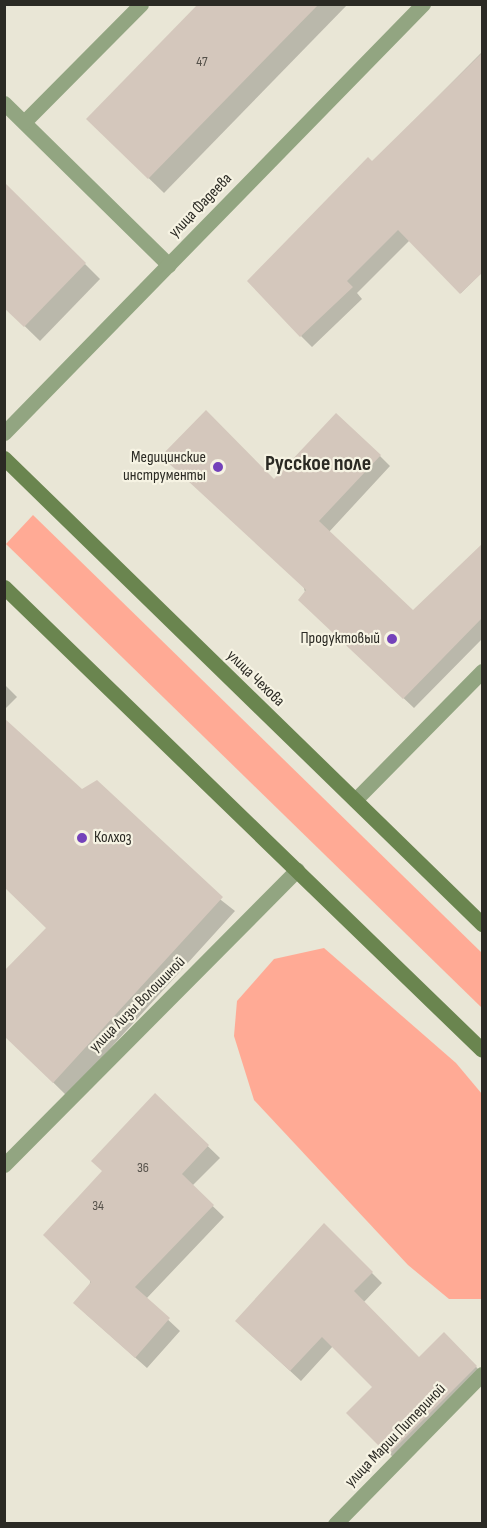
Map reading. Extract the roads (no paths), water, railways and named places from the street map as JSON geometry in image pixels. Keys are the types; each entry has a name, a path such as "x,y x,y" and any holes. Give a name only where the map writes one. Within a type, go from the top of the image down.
{"main road":[{"name":"улица Чехова","path":"4,458 483,924"},
{"path":"4,587 483,1050"}],"street":[{"path":"24,122 141,4"},
{"name":"улица Фадеева","path":"4,433 423,4"},
{"path":"4,103 169,265"},
{"path":"354,801 483,672"},
{"name":"улица Лизы Волошиной","path":"4,1165 297,870"},
{"name":"улица Марии Питериной","path":"335,1524 483,1374"}],"place":[{"name":"Медицинские инструменты","path":"218,467"},
{"name":"Продуктовый","path":"392,639"},
{"name":"Колхоз","path":"82,838"}],"district":[{"name":"Русское поле","path":"318,464"}]}
